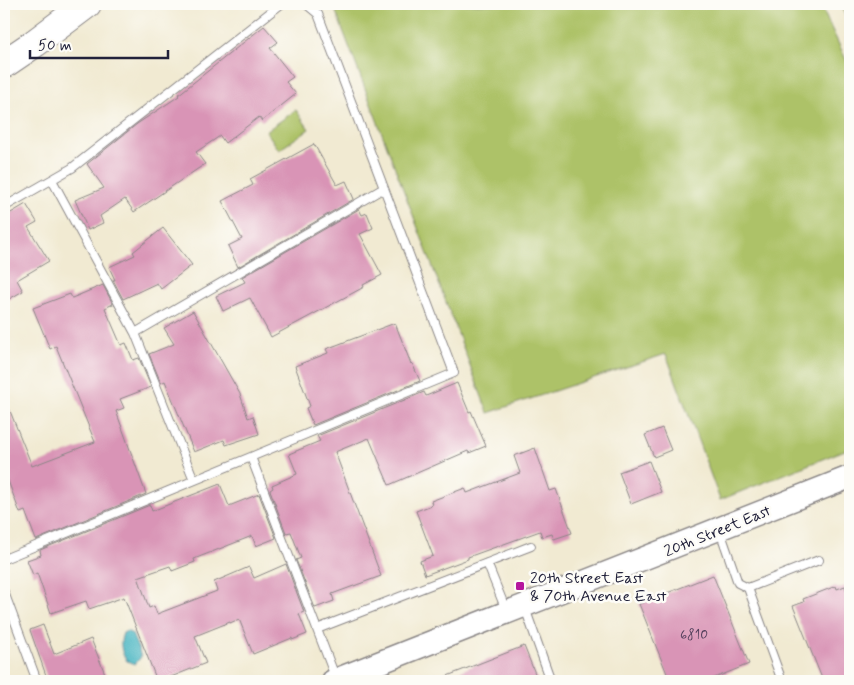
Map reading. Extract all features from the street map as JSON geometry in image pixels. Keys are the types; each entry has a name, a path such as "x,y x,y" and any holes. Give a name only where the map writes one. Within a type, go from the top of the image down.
{"highway":[{"path":"4,64 87,4"}],"main road":[{"name":"20th Street East","path":"335,680 850,477"}],"lane":[{"path":"4,208 72,168 281,4"},
{"path":"4,559 454,373 318,14 306,4"},
{"path":"52,180 135,332 194,480"},
{"path":"135,332 384,188"},
{"path":"251,457 335,680"},
{"path":"719,529 738,584 748,588 819,560"},
{"path":"317,629 531,546"},
{"path":"488,563 516,609 551,681"},
{"path":"748,588 782,681"},
{"path":"4,592 37,681"}],"green space":[{"path":"333,4 820,4 850,68 850,448 720,500 666,354 488,413"},
{"path":"841,4 850,4 850,25 849,25"},
{"path":"296,110 309,129 279,150 266,131"}],"water":[{"path":"127,631 132,634 141,657 135,664 127,661 122,651 123,633"}],"building":[{"path":"264,26 278,42 270,48 293,77 286,82 296,94 262,121 259,117 225,143 220,136 196,152 205,164 134,212 125,199 100,216 103,223 88,230 75,200 104,188 87,164 137,124 179,96"},
{"path":"314,144 337,185 346,181 354,199 238,267 228,246 242,239 222,201 253,185 250,179"},
{"path":"26,204 37,222 28,227 49,261 17,280 23,291 4,302 4,217"},
{"path":"359,209 362,215 367,213 373,228 360,234 382,275 363,285 364,287 271,337 250,298 223,311 216,296 245,282 242,277"},
{"path":"163,228 192,265 161,289 157,283 123,299 113,280 115,280 109,267 135,255 133,252"},
{"path":"103,285 113,304 105,308 121,345 126,343 133,360 139,358 151,387 120,399 124,408 116,411 146,494 36,540 25,511 20,513 4,470 4,396 32,466 95,442 56,346 50,349 33,308 70,294 72,298"},
{"path":"193,311 240,394 248,418 253,416 259,434 226,445 224,440 194,452 165,381 161,383 149,354 174,344 164,328"},
{"path":"395,323 411,364 420,381 313,425 306,408 310,406 295,366 328,353 326,349"},
{"path":"457,383 486,446 469,453 468,451 389,485 369,438 335,452 381,576 332,594 334,601 315,608 296,560 301,558 291,532 286,533 270,490 273,488 272,485 297,474 289,454 320,441 317,436 424,392 426,396"},
{"path":"662,428 671,450 654,457 645,435"},
{"path":"535,448 550,491 556,489 572,533 554,539 552,534 542,537 540,531 425,575 420,561 433,556 416,511 432,505 431,501 465,488 467,493 520,473 514,456"},
{"path":"649,461 661,492 631,504 619,472"},
{"path":"220,484 229,506 259,494 276,538 256,546 252,536 194,559 195,562 172,571 170,566 138,577 149,608 154,606 157,614 217,591 214,582 249,567 254,578 286,564 304,612 299,614 307,634 253,654 239,619 195,636 206,663 157,681 124,597 89,609 86,601 51,613 37,573 33,575 27,560 41,555 40,550 150,505 152,511"},
{"path":"713,575 749,664 707,681 670,681 639,604"},
{"path":"836,586 837,589 845,586 850,601 850,681 823,681 793,606 804,602 803,599"},
{"path":"43,625 54,654 91,639 108,681 48,681 30,630"},
{"path":"524,646 538,681 437,681 437,680"}],"place":[{"name":"20th Street East & 70th Avenue East","path":"520,586"}]}
